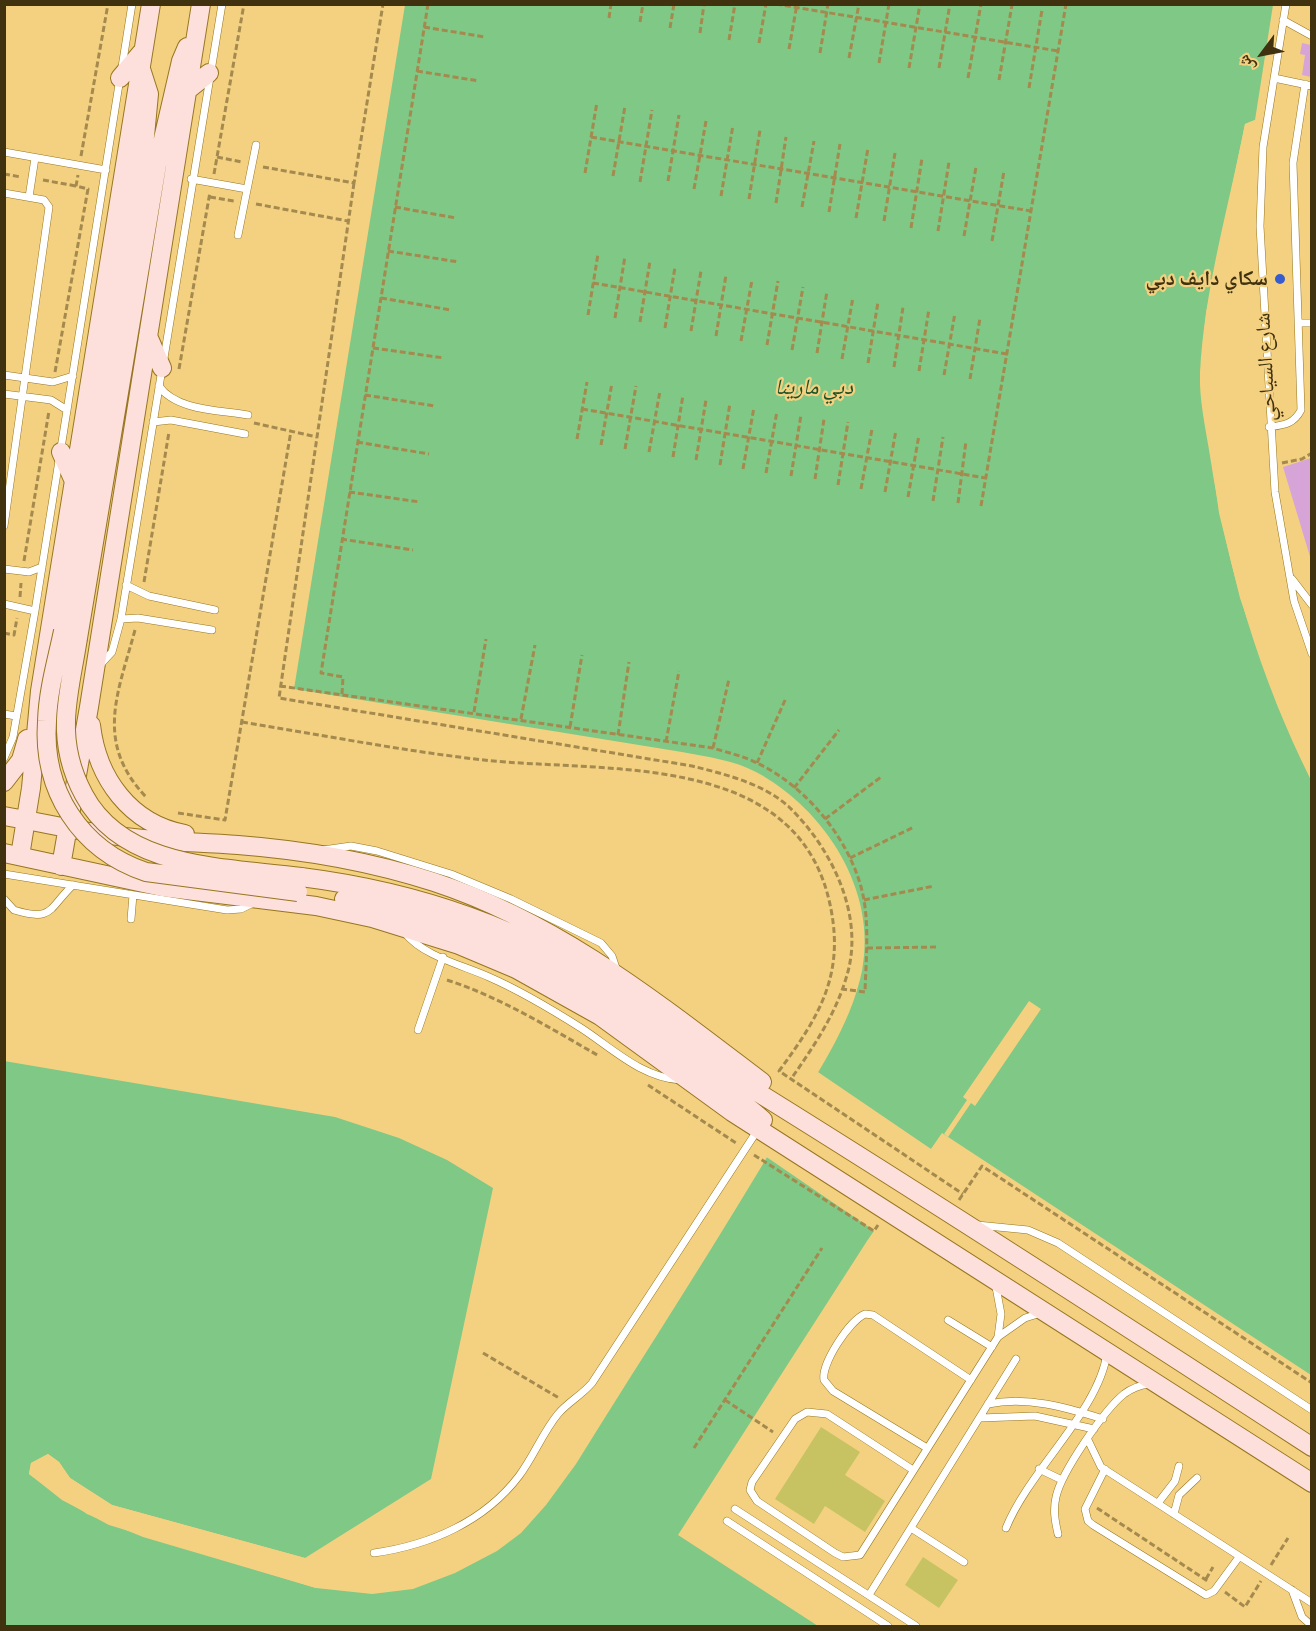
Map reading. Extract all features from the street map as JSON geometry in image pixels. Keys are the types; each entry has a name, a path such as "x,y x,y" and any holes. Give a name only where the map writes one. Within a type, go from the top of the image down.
{"street":[{"path":"151,4 40,691 26,819 12,854 162,887 344,911 400,926 487,956 543,982 600,1016 687,1081 759,1128 1311,1483"},
{"path":"61,866 89,707 201,4"},
{"path":"70,634 157,165 183,54 196,40"},
{"path":"120,78 141,60"},
{"path":"141,60 149,94 142,168 70,634 66,721 69,756 80,789 104,823 126,840 169,858 300,885 420,917 481,938 542,966 633,1022 757,1115 776,1139"},
{"path":"189,89 209,73"},
{"path":"148,336 162,368"},
{"path":"61,452 73,479"},
{"path":"4,782 21,760 32,707 40,691"},
{"path":"89,707 95,750 102,769 123,800 148,822 195,837 208,844"},
{"path":"4,816 122,837 236,844 310,854 381,868 463,893 523,918 618,974 774,1092 790,1111"},
{"path":"300,885 356,885 423,901 540,946 612,989 739,1081 951,1212 1311,1447"}],"lane":[{"path":"4,758 16,716 35,611 132,4"},
{"path":"95,669 110,656 120,619 222,4"},
{"name":"شارع السياحي","path":"1286,4 1263,147 1259,200 1272,464 1298,616 1311,654"},
{"path":"1283,21 1311,36"},
{"path":"1269,427 1289,424 1297,418 1301,410 1293,163 1308,85 1274,78"},
{"path":"238,235 256,145"},
{"path":"4,153 106,170"},
{"path":"28,197 35,158"},
{"path":"192,179 247,189"},
{"path":"4,193 46,201 49,207 4,526"},
{"path":"1299,323 1311,323"},
{"path":"4,375 53,382 73,376"},
{"path":"159,386 174,400 248,418"},
{"path":"4,394 51,400 67,410"},
{"path":"153,422 171,420 245,434"},
{"path":"4,569 22,572 42,567"},
{"path":"1290,577 1311,605"},
{"path":"126,585 142,594 215,610"},
{"path":"4,604 35,611"},
{"path":"120,619 138,618 212,630"},
{"path":"4,714 16,716"},
{"path":"4,874 234,910 247,907 258,899"},
{"path":"4,899 14,910 44,915 52,911 73,885"},
{"path":"131,919 133,895"},
{"path":"400,926 416,945 530,997 582,1029 641,1070 664,1078 687,1081"},
{"path":"418,1029 443,957"},
{"path":"374,1553 407,1548 452,1531 487,1508 518,1477 558,1414 592,1383 759,1128"},
{"path":"971,1225 1011,1227 1042,1235 1058,1243 1311,1410"},
{"path":"994,1280 1000,1303 998,1337"},
{"path":"913,1470 820,1411 800,1415 752,1482 752,1495 757,1502 843,1557 852,1558 866,1548 998,1337 1025,1318 1046,1312"},
{"path":"927,1448 833,1391 824,1380 825,1366 852,1324 864,1314 873,1315 971,1380"},
{"path":"948,1320 992,1347"},
{"path":"1006,1528 1019,1499 1100,1382 1107,1351"},
{"path":"869,1596 1016,1359"},
{"path":"1058,1534 1054,1509 1062,1480 1094,1429 1126,1393 1136,1387 1158,1384"},
{"path":"988,1404 1020,1401 1081,1412 1103,1419"},
{"path":"980,1418 1016,1415 1073,1423 1094,1429"},
{"path":"1088,1440 1095,1459 1105,1469 1311,1603"},
{"path":"1158,1503 1174,1481 1179,1466"},
{"path":"1039,1469 1062,1480"},
{"path":"1105,1469 1087,1502 1085,1515 1093,1525 1203,1594 1209,1595 1217,1587 1239,1557"},
{"path":"1174,1514 1179,1495 1197,1478"},
{"path":"735,1509 916,1626"},
{"path":"727,1521 888,1626"},
{"path":"911,1528 964,1562"},
{"path":"1292,1590 1302,1617 1311,1626"}],"path":[{"path":"53,382 88,189 76,186 108,4"},
{"path":"174,400 244,4"},
{"path":"383,4 348,220 279,698 692,766 730,776 758,787 787,806 829,856 843,894 851,929 848,973 832,1017 791,1079"},
{"path":"342,694 343,677 321,673 348,492 428,4"},
{"path":"609,18 611,4"},
{"path":"640,22 643,4"},
{"path":"670,28 674,4"},
{"path":"700,33 704,4"},
{"path":"729,39 735,4"},
{"path":"759,43 766,4"},
{"path":"776,4 1058,51"},
{"path":"820,53 828,4"},
{"path":"849,58 859,4"},
{"path":"879,63 889,4"},
{"path":"909,68 920,4"},
{"path":"939,68 950,4"},
{"path":"968,78 981,4"},
{"path":"981,506 1066,4"},
{"path":"999,80 1012,5"},
{"path":"789,49 797,6"},
{"path":"1029,88 1042,10"},
{"path":"424,27 485,37"},
{"path":"417,71 479,81"},
{"path":"585,173 597,102"},
{"path":"613,176 625,106"},
{"path":"640,182 652,110"},
{"path":"668,181 679,115"},
{"path":"694,189 706,121"},
{"path":"721,196 733,125"},
{"path":"749,199 760,130"},
{"path":"591,137 1031,211"},
{"path":"776,202 786,137"},
{"path":"802,207 814,141"},
{"path":"830,212 840,144"},
{"path":"856,218 868,148"},
{"path":"884,221 895,153"},
{"path":"217,157 354,183"},
{"path":"911,228 922,158"},
{"path":"938,231 950,162"},
{"path":"964,237 976,167"},
{"path":"992,241 1004,171"},
{"path":"210,196 348,220"},
{"path":"395,207 456,218"},
{"path":"388,251 459,262"},
{"path":"588,315 598,254"},
{"path":"615,318 625,256"},
{"path":"640,322 651,261"},
{"path":"665,328 675,267"},
{"path":"691,331 701,271"},
{"path":"716,336 726,275"},
{"path":"741,341 752,280"},
{"path":"767,345 778,282"},
{"path":"593,283 1007,354"},
{"path":"792,350 803,287"},
{"path":"817,353 827,291"},
{"path":"842,360 853,297"},
{"path":"381,298 451,310"},
{"path":"868,363 878,302"},
{"path":"894,367 903,307"},
{"path":"919,371 929,309"},
{"path":"945,375 955,313"},
{"path":"969,379 980,318"},
{"path":"373,348 444,358"},
{"path":"577,439 587,382"},
{"path":"601,445 612,382"},
{"path":"625,449 636,386"},
{"path":"649,452 660,391"},
{"path":"365,395 435,406"},
{"path":"673,457 683,395"},
{"path":"4,633 14,635 22,572 51,400"},
{"path":"696,460 706,400"},
{"path":"720,465 730,404"},
{"path":"743,469 754,407"},
{"path":"582,409 986,478"},
{"path":"766,473 777,411"},
{"path":"791,477 801,416"},
{"path":"248,418 316,437"},
{"path":"815,479 824,419"},
{"path":"142,594 171,420"},
{"path":"838,485 848,422"},
{"path":"861,489 872,429"},
{"path":"885,492 896,430"},
{"path":"173,812 225,820 291,431"},
{"path":"909,497 919,435"},
{"path":"933,501 943,437"},
{"path":"958,503 966,441"},
{"path":"357,442 429,454"},
{"path":"1272,464 1302,459 1311,453"},
{"path":"348,492 420,502"},
{"path":"341,539 413,550"},
{"path":"138,618 113,712 112,727 114,741 124,767 152,802"},
{"path":"474,712 486,639"},
{"path":"521,720 535,645"},
{"path":"570,727 582,655"},
{"path":"618,735 630,662"},
{"path":"666,742 678,671"},
{"path":"714,748 729,679"},
{"path":"280,686 714,748 757,763 794,788 825,819 850,858 864,900 867,948 865,992 842,989"},
{"path":"757,763 786,698"},
{"path":"242,723 484,760 625,768 720,786 755,800 784,822 812,855 825,886 834,922 834,965 826,996 811,1028 779,1071 963,1194"},
{"path":"794,788 839,730"},
{"path":"825,819 881,777"},
{"path":"850,858 914,826"},
{"path":"864,900 934,886"},
{"path":"867,948 939,947"},
{"path":"436,977 479,992 602,1057"},
{"path":"641,1081 874,1230 885,1210"},
{"path":"951,1212 982,1166 1311,1383"},
{"path":"694,1448 822,1248"},
{"path":"483,1353 568,1404"},
{"path":"725,1400 782,1438"},
{"path":"1087,1502 1245,1607 1288,1538"},
{"path":"1206,1579 1213,1567"}],"shaded area":[{"path":"1302,43 1311,45 1311,77 1302,75 1305,55 1300,54"},
{"path":"1311,458 1311,560 1283,467"}],"water":[{"name":"دبي مارينا","path":"405,5 1273,5 1255,120 1245,124 1218,248 1206,311 1200,384 1217,498 1236,581 1276,702 1311,780 1311,1375 942,1133 867,1241 678,1535 818,1626 5,1626 4,1061 335,1117 399,1138 447,1160 493,1188 431,1479 305,1558 112,1505 70,1478 59,1462 48,1454 31,1463 29,1474 87,1514 143,1537 316,1588 372,1594 413,1589 455,1573 497,1551 521,1533 546,1505 576,1464 735,1211 820,1070 849,1012 862,971 865,941 862,911 854,883 841,855 804,807 781,788 748,768 711,757 294,689"}],"pier":[{"path":"1255,120 1248,126 1209,313 1203,377 1222,512 1243,597 1281,706 1312,773 1311,780 1278,707 1240,598 1219,513 1200,377 1206,313 1245,124"},
{"path":"1029,1001 1041,1009 975,1106 971,1103 948,1137 944,1134 967,1100 963,1097"},
{"path":"815,1070 934,1151 876,1232 765,1156"},
{"path":"48,1454 59,1462 70,1478 112,1505 305,1558 305,1561 111,1507 69,1480 57,1464 47,1457 34,1465 32,1474 38,1479 45,1480 64,1497 110,1522 314,1584 316,1588 109,1525 62,1500 29,1474 31,1463"}],"building":[{"path":"821,1427 860,1452 845,1475 885,1501 865,1532 825,1506 814,1524 775,1499"},
{"path":"923,1557 958,1580 939,1608 905,1585"}],"place":[{"name":"سكاي دايف دبي","path":"1280,279"}]}
